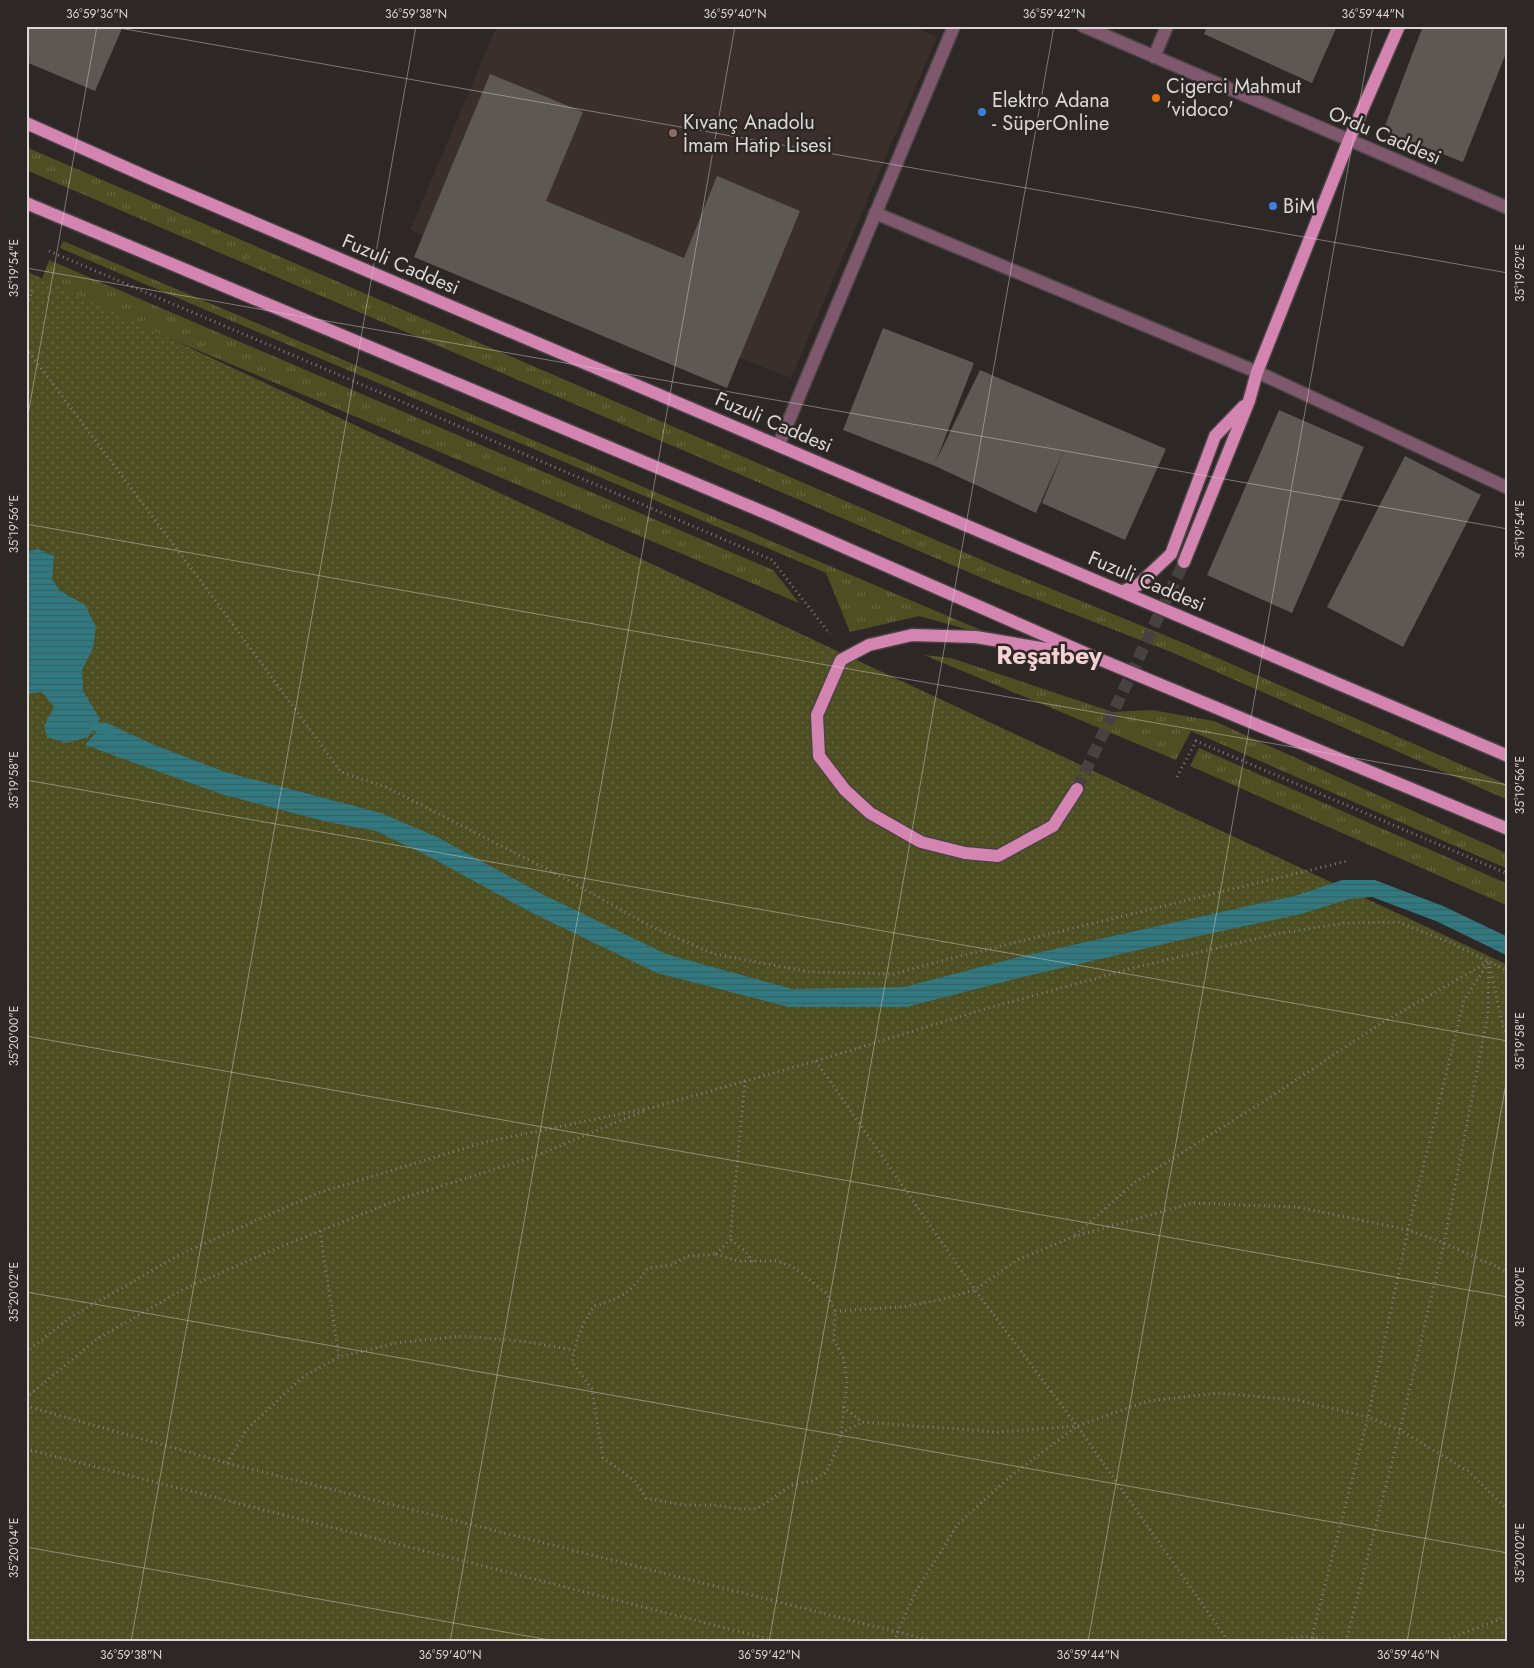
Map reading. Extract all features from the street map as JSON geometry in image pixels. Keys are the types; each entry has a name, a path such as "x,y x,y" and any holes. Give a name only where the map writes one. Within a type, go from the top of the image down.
{"main road":[{"path":"1184,562 1249,400 1257,372 1349,140 1399,26"},
{"name":"Fuzuli Caddesi","path":"26,123 182,192 779,444 1508,756"},
{"path":"26,204 774,516 1094,657 1508,830"},
{"path":"1123,591 1138,585 1171,554 1215,436 1249,400"},
{"path":"1077,788 1052,826 998,856 965,853 921,842 870,813 845,790 819,756 817,715 841,660 869,645 912,635 976,637 1094,657"}],"street":[{"path":"779,444 954,26"},
{"name":"Ordu Caddesi","path":"1083,26 1508,208"},
{"path":"1154,57 1168,26"},
{"path":"875,213 1257,372 1508,488"}],"path":[{"path":"49,251 772,560 830,634"},
{"path":"26,310 32,290"},
{"path":"26,348 341,772 388,788 566,879 650,926 714,954 810,972 894,974 1347,861"},
{"path":"1177,777 1196,741 1508,874"},
{"path":"26,1352 71,1317 181,1254 318,1193 485,1142 654,1107 816,1061 978,1011 1140,966 1276,934 1344,923 1398,922 1449,942 1508,971"},
{"path":"1489,962 1503,1026 1508,1036"},
{"path":"1312,1636 1368,1417 1408,1230 1464,1000 1489,962"},
{"path":"1073,1237 1134,1183 1269,1098 1380,1024 1489,962"},
{"path":"1346,1642 1400,1430 1444,1243 1488,1014 1489,962"},
{"path":"816,1061 975,1290 1077,1426 1228,1642"},
{"path":"716,1254 730,1239 745,1081"},
{"path":"26,1398 97,1339 182,1290 397,1200 533,1157 654,1107"},
{"path":"835,1311 902,1307 939,1300 975,1290 1017,1260 1073,1237 1192,1203 1297,1207 1408,1230 1444,1243 1508,1272"},
{"path":"320,1231 339,1357"},
{"path":"730,1239 744,1250 753,1262"},
{"path":"716,1254 738,1261 777,1261 792,1266 826,1292 835,1311 834,1340 844,1359 847,1383 840,1440 826,1473 812,1481 792,1485 757,1509 737,1510 715,1505 682,1505 646,1498 636,1482 603,1458 592,1390 572,1362 581,1326 594,1306 623,1295 636,1285 648,1268 671,1265 688,1256 716,1254"},
{"path":"227,1463 246,1430 304,1376 339,1357 396,1343 462,1336 521,1341 574,1350"},
{"path":"840,1433 862,1422 998,1432 1077,1426 1148,1401 1220,1393 1297,1400 1368,1417 1400,1430 1468,1471 1508,1510"},
{"path":"26,1406 227,1463 937,1642"},
{"path":"843,1406 862,1422"},
{"path":"895,1642 916,1591 958,1524 1012,1475 1077,1426"},
{"path":"26,1449 780,1642"},
{"path":"1440,1642 1508,1616"},
{"path":"1277,1642 1296,1636 1312,1636 1335,1642"},
{"path":"1312,1636 1317,1642"}],"shaded area":[{"name":"Kıvanç Anadolu İmam Hatip Lisesi","path":"497,26 911,26 937,37 791,378 410,230"}],"green space":[{"path":"26,147 1003,569 1181,642 1508,785 1508,800 1176,654 994,583 26,170"},
{"path":"63,241 1002,639 919,616 850,632 826,573 60,248"},
{"path":"49,260 773,570 799,603 40,284"},
{"path":"26,271 1508,965 1508,1642 26,1642"},
{"path":"924,655 951,658 1113,712 1152,710 1214,721 1508,854 1508,869 1191,731 1176,760"},
{"path":"1199,748 1508,884 1508,906 1190,766"}],"water":[{"path":"38,549 54,556 52,579 60,591 85,605 96,627 93,648 82,670 83,691 100,719 88,737 66,743 47,737 44,726 54,707 42,692 26,694 26,552"},
{"path":"105,722 152,744 225,772 381,813 437,837 542,894 666,954 792,989 904,987 1023,956 1298,895 1342,880 1375,880 1443,906 1508,937 1508,956 1436,921 1372,897 1349,899 1301,914 1027,976 906,1007 789,1007 657,973 534,914 430,857 376,831 328,822 221,794 85,745"}],"building":[{"path":"26,26 123,26 95,91 26,62"},
{"path":"1207,26 1337,26 1312,83 1204,34"},
{"path":"1423,26 1508,26 1508,48 1463,162 1383,131"},
{"path":"490,74 583,112 546,201 684,258 717,176 800,211 727,388 414,257"},
{"path":"883,328 974,363 936,461 980,370 1166,449 1125,540 1042,503 1066,445 1036,513 935,466 843,430"},
{"path":"1279,410 1364,447 1292,613 1207,575"},
{"path":"1405,456 1481,495 1403,647 1327,607"}],"waterway":[{"path":"95,726 111,733"}],"tunnel":[{"path":"1077,789 1184,562"}],"place":[{"name":"Cigerci Mahmut 'vidoco'","path":"1156,98"},
{"name":"Elektro Adana - SüperOnline","path":"982,112"},
{"name":"Kıvanç Anadolu İmam Hatip Lisesi","path":"673,133"},
{"name":"BiM","path":"1273,206"}],"district":[{"name":"Reşatbey","path":"1049,655"}]}
